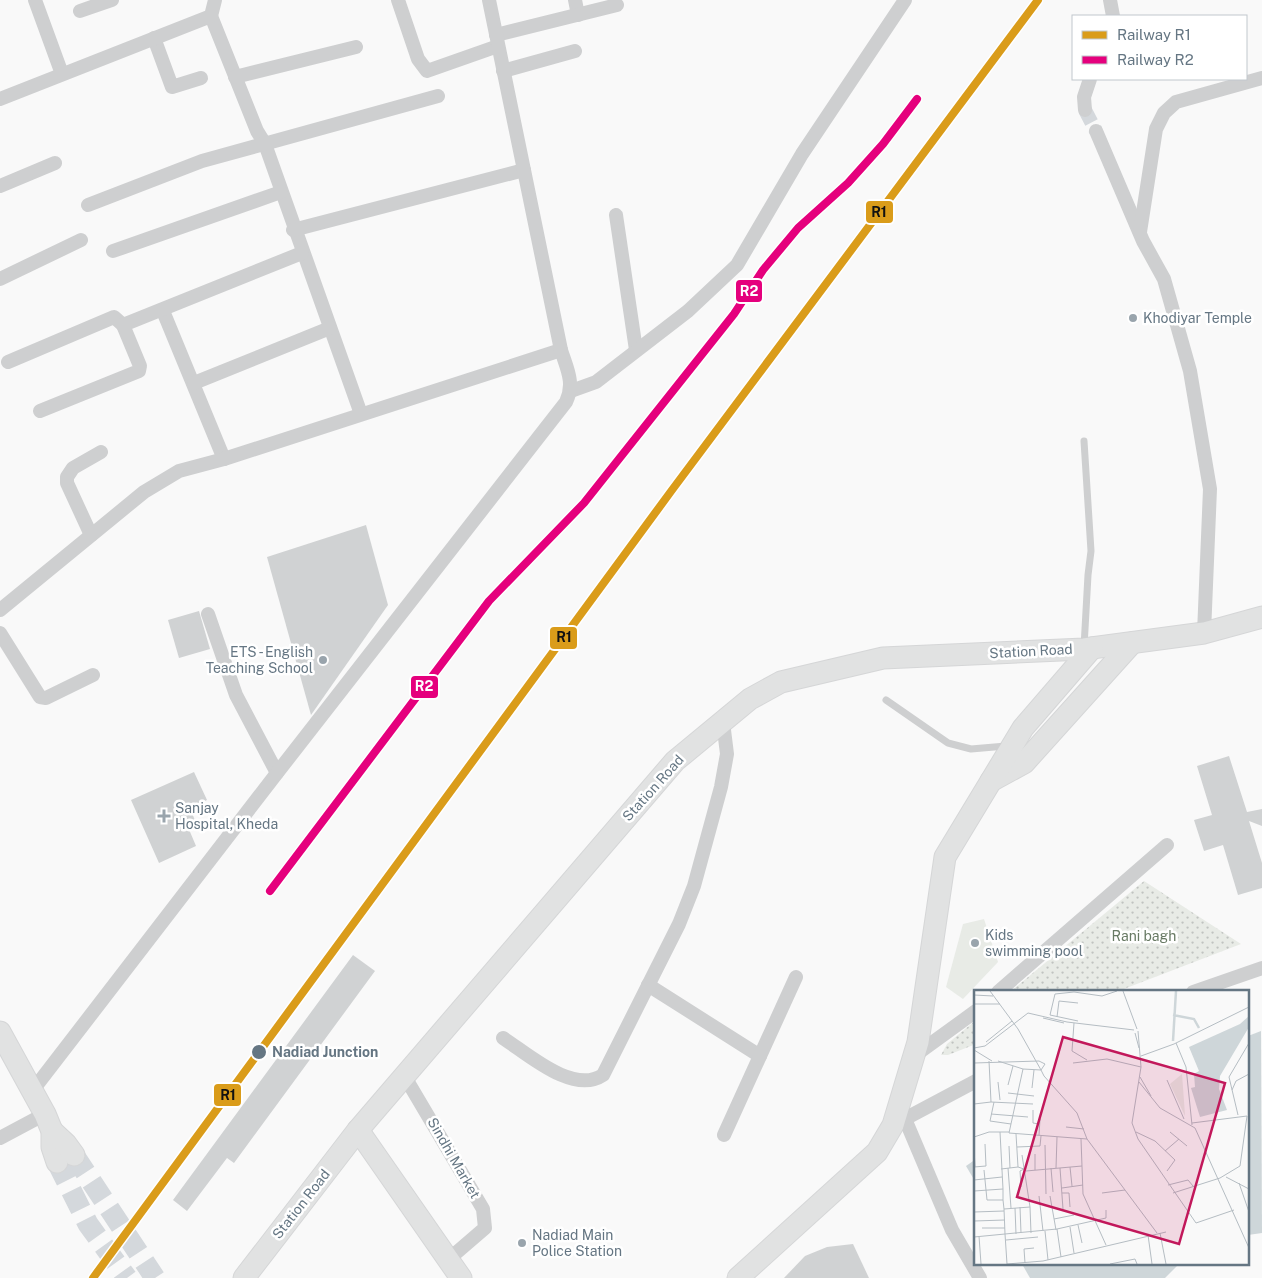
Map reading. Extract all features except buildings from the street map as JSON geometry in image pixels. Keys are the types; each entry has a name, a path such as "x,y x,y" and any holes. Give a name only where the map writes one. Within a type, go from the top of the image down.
{"main road":[{"name":"Station Road","path":"244,1278 358,1130 675,761 750,699 781,682 883,658 1088,648 1204,633 1262,617"},
{"path":"991,782 1024,763 1132,643"},
{"path":"738,1278 877,1152 899,1122 918,1042 945,857 1023,728 1088,648"},
{"path":"0,1032 34,1090 49,1123 66,1144 65,1158"},
{"path":"358,1130 461,1278"}],"street":[{"path":"35,0 62,74"},
{"path":"80,11 112,0"},
{"path":"215,0 211,16 235,77 265,144 293,230 361,414"},
{"path":"398,0 418,59 427,71 497,40 617,5"},
{"path":"34,1090 277,773 566,402 571,392 572,382 561,350 489,0"},
{"path":"575,0 578,15"},
{"path":"571,392 596,382 688,311 737,265 802,154 905,0"},
{"path":"1110,0 1113,15"},
{"path":"0,99 211,16"},
{"path":"154,38 172,87 200,78"},
{"path":"235,77 356,47"},
{"path":"503,71 575,51"},
{"path":"1140,233 1156,129 1164,113 1176,102 1262,78"},
{"path":"1084,110 1084,97 1090,80"},
{"path":"88,205 196,163 438,96"},
{"path":"1096,131 1140,233 1164,279 1190,371 1210,489 1204,633"},
{"path":"0,186 55,163"},
{"path":"293,230 524,170"},
{"path":"112,252 281,192"},
{"path":"616,215 636,350"},
{"path":"0,279 81,240"},
{"path":"123,325 163,311 302,253"},
{"path":"163,311 224,459"},
{"path":"8,362 114,318 123,325 140,366 139,371 40,411"},
{"path":"194,383 330,328"},
{"path":"0,610 144,492 179,471 224,459 561,350"},
{"path":"91,535 67,483 67,477 73,468 101,452"},
{"path":"208,614 236,695 277,773"},
{"path":"0,633 40,697 46,698 93,675"},
{"path":"503,1038 567,1079 578,1081 597,1079 603,1075 694,886 722,787 727,754 723,722"},
{"path":"1000,990 1167,845"},
{"path":"1199,990 1262,968"},
{"path":"724,1135 796,977"},
{"path":"648,984 760,1056"},
{"path":"914,1056 974,1012"},
{"name":"Sindhi Market","path":"405,1077 483,1208 485,1228 449,1259"},
{"path":"974,1082 899,1122 952,1230 980,1278"},
{"path":"0,1138 49,1123"}],"lane":[{"path":"1084,441 1091,551 1088,574 1088,648"},
{"path":"886,700 948,743 971,749 1012,746"}],"green space":[{"name":"Rani bagh","path":"1144,881 1241,944 1121,990 1012,990"},
{"name":"Kids swimming pool","path":"984,919 998,962 963,999 946,987 963,924"},
{"path":"974,1022 974,1045 948,1055 941,1055 947,1044"}],"shaded area":[{"path":"1261,1031 1262,1233 1250,1235 1250,1035"},
{"path":"974,1160 974,1180 966,1166"},
{"path":"1023,1266 1177,1266 1165,1278 1030,1278"}],"tunnel":[{"path":"1085,110 1096,131"},
{"path":"74,1155 155,1278"},
{"path":"57,1162 88,1224 127,1278"}],"rail line":[{"name":"R1","path":"93,1278 672,490 1038,0"},
{"name":"R2","path":"270,891 489,601 584,503 734,314 763,270 798,228 848,183 883,144 917,99"}],"place":[{"name":"Khodiyar Temple","path":"1133,318"},
{"name":"ETS - English Teaching School","path":"323,660"},
{"name":"Sanjay Hospital, Kheda","path":"164,816"},
{"name":"Kids swimming pool","path":"975,943"},
{"name":"Nadiad Junction","path":"259,1052"},
{"name":"Nadiad Main Police Station","path":"522,1243"}]}
